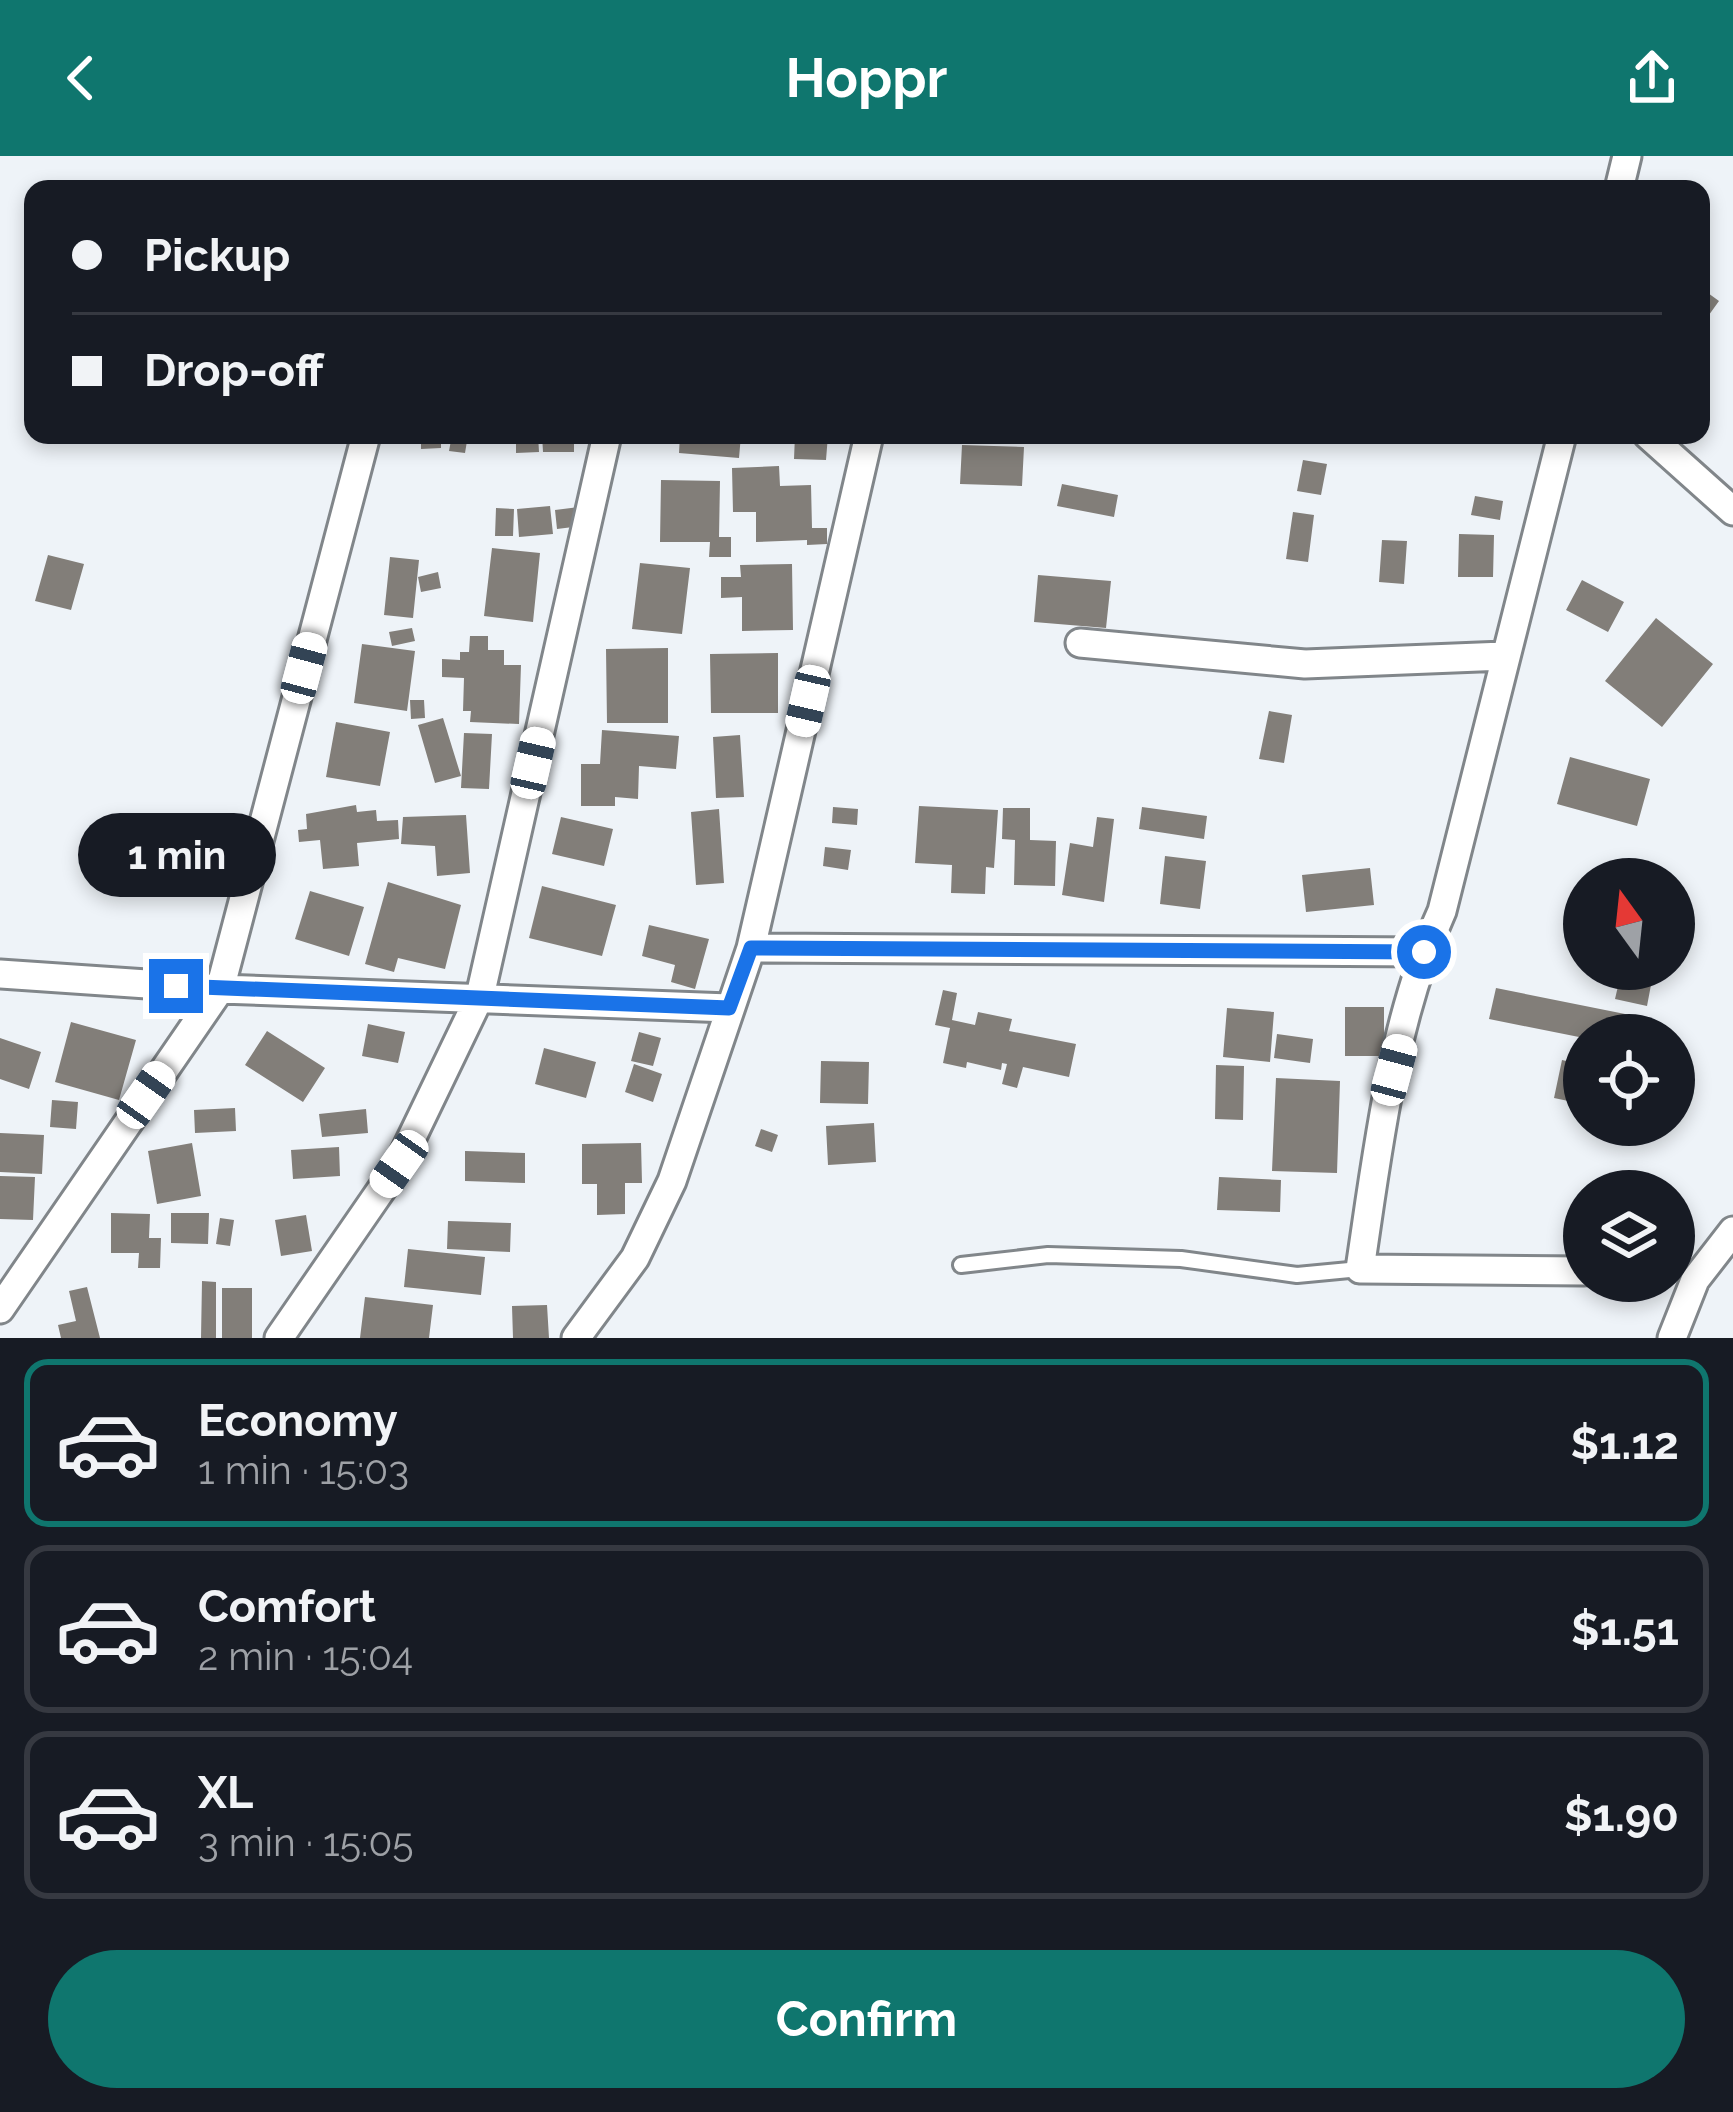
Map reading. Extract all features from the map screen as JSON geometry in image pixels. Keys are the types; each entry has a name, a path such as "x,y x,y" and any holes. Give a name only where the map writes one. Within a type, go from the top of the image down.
{"street":[{"path":"0,1309 220,988 364,444"},
{"path":"279,1338 399,1164 480,996 605,444"},
{"path":"576,1338 635,1258 672,1181 751,948 867,444"},
{"path":"1560,444 1442,911 1424,952 1386,1102 1360,1269 1563,1271"},
{"path":"1658,444 1733,512"},
{"path":"1080,643 1305,664 1504,656"},
{"path":"751,948 1424,952"},
{"path":"0,974 220,988 729,1008"},
{"path":"1672,1338 1704,1269 1733,1232"}],"lane":[{"path":"961,1265 1048,1255 1181,1259 1297,1275 1360,1269"}],"building":[{"path":"450,444 466,444 465,453 449,451"},
{"path":"516,444 539,444 539,452 516,453"},
{"path":"543,444 574,444 574,452 543,452"},
{"path":"680,444 740,444 739,458 679,453"},
{"path":"795,444 827,444 826,460 794,459"},
{"path":"962,445 1024,447 1022,486 960,484"},
{"path":"1303,460 1327,464 1321,495 1297,491"},
{"path":"779,466 780,486 811,485 812,528 827,528 827,544 756,542 756,512 733,512 732,468"},
{"path":"661,480 720,481 719,537 731,537 731,557 709,557 710,542 660,542"},
{"path":"1062,484 1118,495 1114,517 1057,506"},
{"path":"1475,496 1503,501 1500,520 1471,515"},
{"path":"550,506 553,534 519,537 517,509"},
{"path":"579,507 581,526 557,529 555,510"},
{"path":"496,508 514,509 513,536 495,536"},
{"path":"1293,512 1314,515 1308,562 1286,559"},
{"path":"1459,534 1494,535 1493,577 1458,577"},
{"path":"1382,540 1407,541 1404,584 1379,582"},
{"path":"492,548 540,553 533,622 484,616"},
{"path":"48,555 84,564 71,610 35,601"},
{"path":"390,557 419,560 413,618 384,615"},
{"path":"640,563 690,568 682,634 632,629"},
{"path":"792,564 793,630 742,631 742,597 721,598 721,577 741,577 740,565"},
{"path":"438,572 441,588 421,592 418,577"},
{"path":"1038,575 1111,581 1106,628 1034,622"},
{"path":"1582,580 1624,602 1608,632 1566,610"},
{"path":"1656,618 1713,664 1662,727 1605,681"},
{"path":"412,628 415,641 392,646 389,632"},
{"path":"470,636 488,636 488,650 504,650 504,665 521,665 519,724 470,722 471,711 463,711 464,678 442,677 442,659 460,660 460,652 469,652"},
{"path":"362,644 415,651 407,711 354,703"},
{"path":"668,648 668,723 607,723 606,649"},
{"path":"778,653 778,713 711,713 710,654"},
{"path":"410,700 424,700 425,718 411,719"},
{"path":"1269,711 1292,715 1284,763 1259,759"},
{"path":"443,718 461,776 435,783 418,725"},
{"path":"336,722 390,732 380,786 326,777"},
{"path":"602,730 679,736 676,769 639,766 638,799 615,797 615,806 581,806 581,764 600,764"},
{"path":"464,733 492,734 489,789 461,788"},
{"path":"740,735 744,797 716,798 713,737"},
{"path":"1570,757 1650,779 1637,826 1557,804"},
{"path":"356,805 357,812 376,810 377,821 398,820 399,839 357,843 359,866 323,869 320,840 299,842 298,830 307,829 306,814"},
{"path":"919,806 998,810 994,868 986,867 985,894 951,893 952,865 915,863"},
{"path":"833,807 858,809 857,825 832,823"},
{"path":"1142,807 1207,816 1204,839 1139,829"},
{"path":"1003,808 1030,808 1030,840 1056,841 1055,886 1014,885 1015,840 1002,839"},
{"path":"719,809 724,883 696,885 691,812"},
{"path":"466,815 470,873 437,876 435,846 401,844 403,817"},
{"path":"561,817 613,829 604,866 552,854"},
{"path":"1097,817 1114,819 1104,902 1062,895 1070,843 1093,847"},
{"path":"825,847 851,850 848,870 823,866"},
{"path":"1165,856 1206,861 1200,909 1160,904"},
{"path":"1370,868 1374,905 1306,912 1302,875"},
{"path":"388,882 461,905 445,969 398,958 394,972 365,964"},
{"path":"542,886 616,905 602,956 529,938"},
{"path":"310,891 364,907 349,956 295,939"},
{"path":"649,925 709,939 695,989 671,982 675,965 642,956"},
{"path":"1496,988 1625,1014 1563,1014 1563,1034 1489,1019"},
{"path":"943,990 957,993 952,1020 975,1025 978,1012 1012,1019 1009,1031 1076,1044 1069,1077 1023,1067 1017,1088 1002,1084 1007,1064 1002,1063 1001,1070 967,1062 966,1068 943,1063 950,1028 935,1025"},
{"path":"1617,990 1650,990 1647,1006 1615,999"},
{"path":"1345,1007 1384,1007 1384,1056 1345,1056"},
{"path":"1227,1008 1274,1012 1270,1062 1223,1057"},
{"path":"71,1022 136,1040 119,1100 55,1082"},
{"path":"368,1024 405,1032 398,1063 362,1056"},
{"path":"267,1031 325,1068 303,1102 245,1065"},
{"path":"639,1032 661,1038 653,1066 631,1061"},
{"path":"1277,1034 1313,1039 1310,1063 1274,1058"},
{"path":"0,1038 41,1052 29,1089 0,1079"},
{"path":"544,1048 596,1062 586,1098 535,1084"},
{"path":"1562,1060 1563,1100 1554,1098"},
{"path":"821,1061 869,1062 868,1104 820,1103"},
{"path":"634,1064 662,1074 653,1102 625,1092"},
{"path":"1216,1065 1244,1066 1243,1120 1215,1119"},
{"path":"1276,1078 1340,1081 1337,1173 1272,1171"},
{"path":"52,1100 78,1102 76,1129 50,1127"},
{"path":"235,1108 236,1131 195,1133 194,1110"},
{"path":"366,1109 368,1133 322,1137 319,1114"},
{"path":"874,1123 876,1162 828,1165 826,1126"},
{"path":"761,1129 778,1135 772,1152 755,1146"},
{"path":"0,1133 44,1135 42,1174 0,1172"},
{"path":"192,1143 201,1196 157,1204 148,1151"},
{"path":"641,1143 642,1183 625,1183 625,1214 597,1215 597,1184 582,1184 582,1144"},
{"path":"339,1147 340,1176 293,1179 291,1150"},
{"path":"465,1151 525,1153 525,1183 465,1181"},
{"path":"0,1176 35,1177 33,1220 0,1219"},
{"path":"1219,1177 1281,1180 1280,1212 1217,1210"},
{"path":"111,1213 150,1214 149,1238 161,1238 160,1268 138,1268 139,1253 111,1253"},
{"path":"171,1213 209,1213 208,1244 171,1243"},
{"path":"306,1215 312,1251 281,1256 275,1220"},
{"path":"220,1218 234,1220 230,1246 216,1244"},
{"path":"448,1221 511,1223 510,1252 447,1249"},
{"path":"408,1249 485,1257 481,1295 404,1287"},
{"path":"202,1281 216,1282 216,1338 201,1338"},
{"path":"87,1287 100,1338 61,1338 58,1325 76,1321 69,1291"},
{"path":"222,1288 252,1288 252,1338 222,1338"},
{"path":"365,1297 433,1305 429,1338 360,1338"},
{"path":"547,1305 549,1338 513,1338 512,1306"}],"route":[{"path":"176,986 729,1008 751,948 1424,952"}]}
